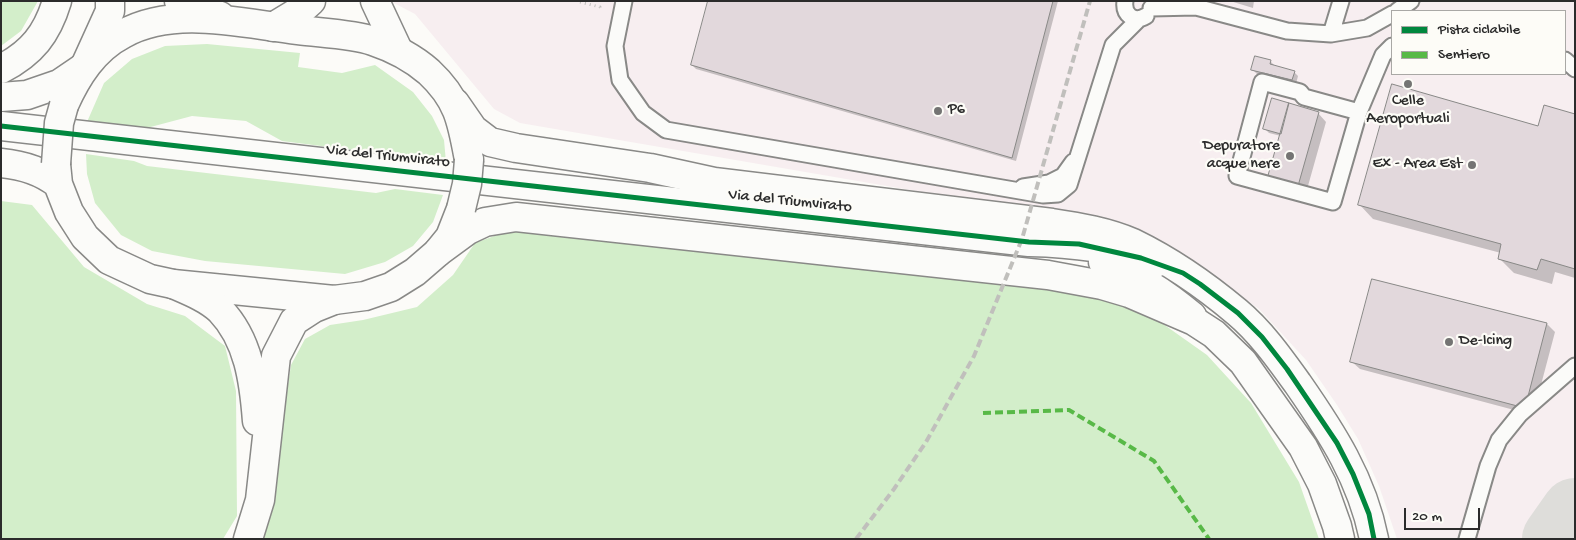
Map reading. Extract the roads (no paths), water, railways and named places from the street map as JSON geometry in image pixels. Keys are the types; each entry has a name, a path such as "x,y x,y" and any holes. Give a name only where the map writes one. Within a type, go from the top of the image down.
{"main road":[{"path":"1,69 19,60 35,44 46,30 53,16 57,1"},
{"path":"86,66 110,11 110,1"},
{"path":"179,1 238,22"},
{"path":"273,27 301,10 310,1"},
{"path":"375,1 398,50"},
{"name":"Via del Triumvirato","path":"1214,334 1194,321 1129,293 1102,285 1048,275 516,217 484,222 468,230 436,253 415,272 391,287 365,296 334,300 173,284 150,279 108,260 85,237 69,212 57,174 59,123 64,105 74,83 86,66 104,47 123,34 164,20 206,19 238,22 371,40 398,50 429,72 473,129 490,142 516,148 650,168 714,182 1089,229 1131,242 1155,254 1200,284 1238,313 1262,338 1287,369 1337,443 1354,474 1369,514 1374,539"},
{"name":"Via del Triumvirato","path":"1,98 27,95 59,84 86,66"},
{"name":"Via del Triumvirato","path":"436,253 450,236 461,209 467,184 469,160 463,126 454,102"},
{"name":"Via del Triumvirato","path":"1,126 1029,242 1093,247 1141,258 1183,273"},
{"path":"1,163 21,166 49,177 57,174"},
{"name":"Via del Triumvirato","path":"1029,242 1079,254 1134,275 1162,292 1214,334 1243,362 1303,447 1322,484 1340,539"},
{"path":"173,284 196,294 219,309 233,326 245,350 254,386 261,480"},
{"path":"248,539 260,500 276,356 294,321 314,308 334,300"}],"lane":[{"path":"624,1 615,46 620,80 643,113 666,130 1043,195 1058,194 1069,186 1125,2"},
{"path":"1331,34 1341,1"},
{"path":"1398,10 1411,1"},
{"path":"1125,2 1127,14 1130,17 1139,19"},
{"path":"1113,45 1139,19 1147,15 1150,3 1196,7 1287,31 1331,34 1367,28 1391,15"},
{"path":"1359,112 1304,97 1300,92 1262,82 1237,176 1333,202 1359,112 1383,55 1391,47"},
{"path":"1467,539 1488,466 1499,440 1520,414 1575,366"}],"railway":[{"path":"856,539 894,489 926,442 974,356 1022,239 1090,1"}],"place":[{"name":"Celle Aeroportuali","path":"1408,84"},
{"name":"P6","path":"938,111"},
{"name":"Depuratore acque nere","path":"1290,156"},
{"name":"Ex - Area Est","path":"1472,165"},
{"name":"De-Icing","path":"1449,342"}]}
